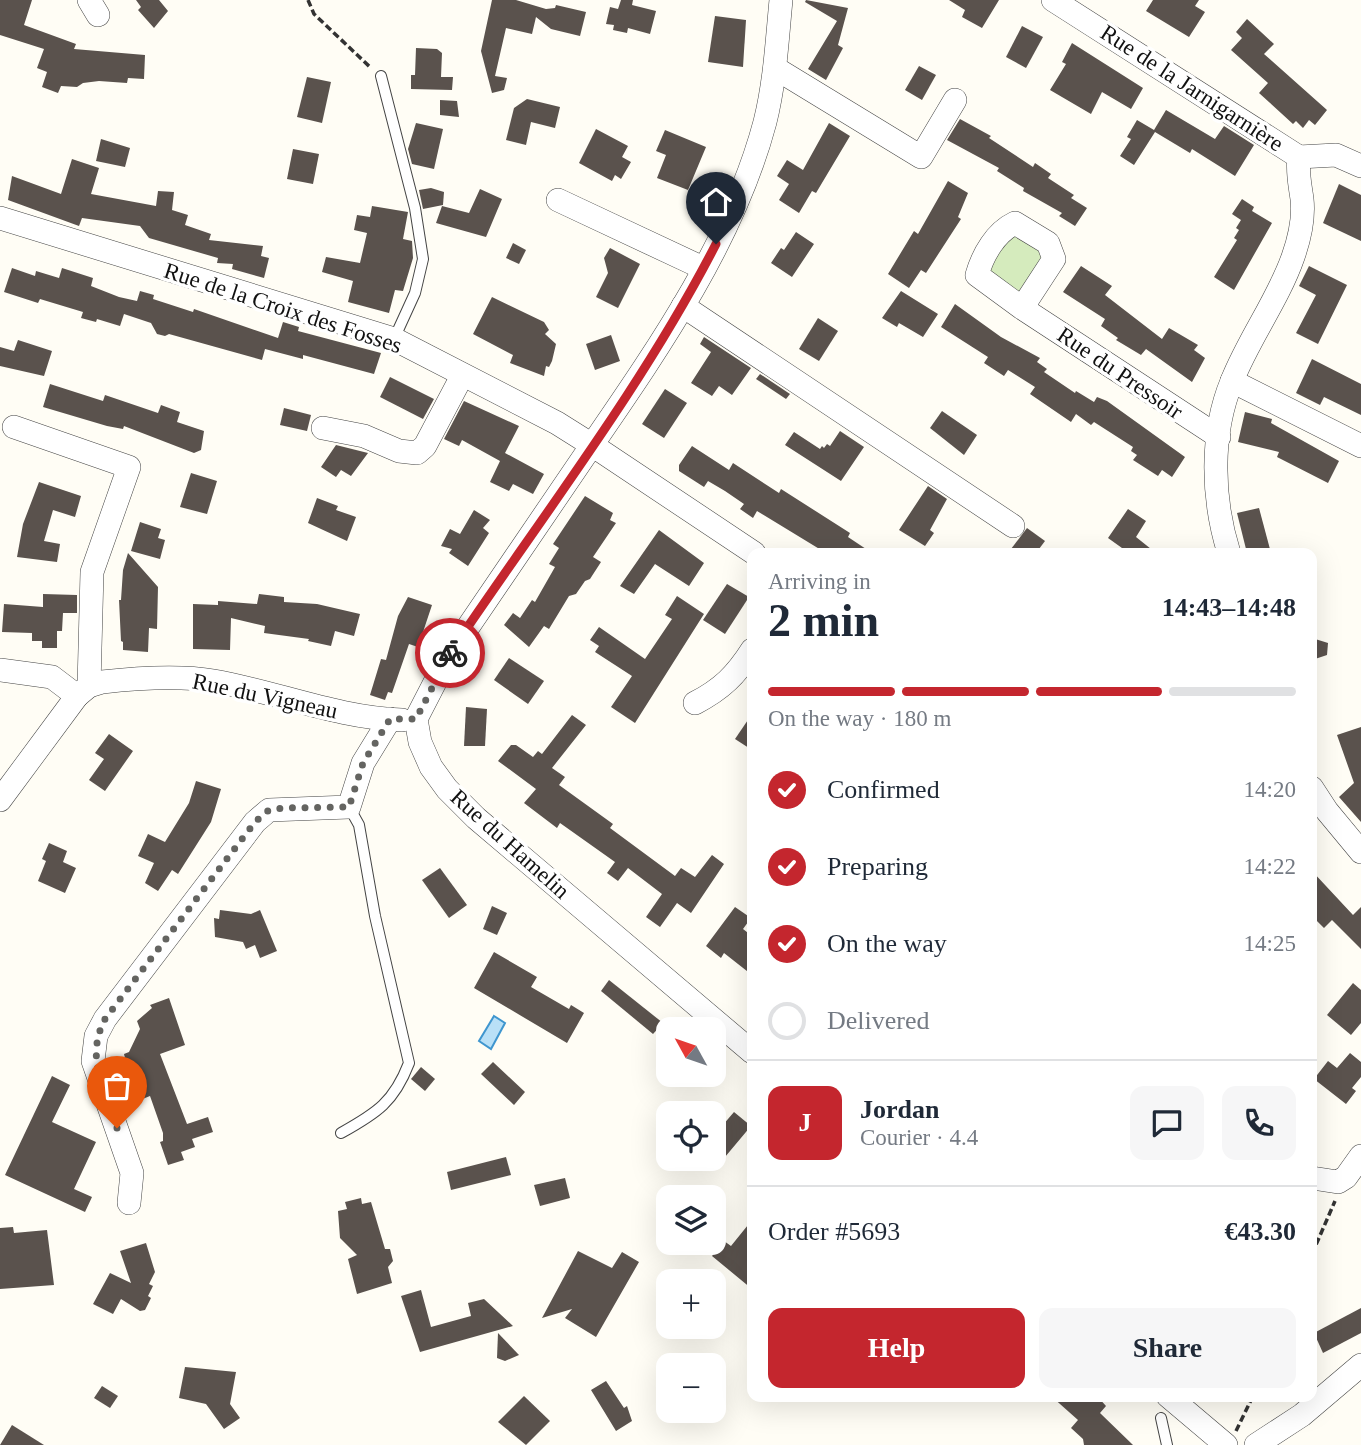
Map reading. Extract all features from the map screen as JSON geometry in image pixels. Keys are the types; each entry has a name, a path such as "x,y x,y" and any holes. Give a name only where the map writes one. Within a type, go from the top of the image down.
{"street":[{"path":"416,719 449,655 592,445 682,306 703,268 745,182 765,122 775,68 781,0"},
{"name":"Rue de la Jarnigarnière","path":"1053,0 1299,157 1297,175 1302,201 1293,257 1232,381 1221,414 1218,501 1220,524 1227,548"},
{"path":"775,68 921,157 955,100"},
{"path":"1299,157 1336,155 1360,161"},
{"path":"558,200 703,268"},
{"name":"Rue de la Croix des Fosses","path":"0,218 394,340 557,423 747,548"},
{"path":"682,306 1013,526"},
{"name":"Rue du Pressoir","path":"1023,308 1219,437"},
{"path":"323,428 364,436 399,451 417,453 425,446 462,376"},
{"path":"1232,381 1361,446"},
{"path":"0,800 83,691 92,572 129,467 14,427"},
{"path":"695,703 720,690 736,676 747,658"},
{"path":"0,670 52,677 83,691"},
{"name":"Rue du Vigneau","path":"83,691 120,680 189,678 390,719 416,719"},
{"path":"129,1203 132,1173 93,1061 96,1036 105,1019 255,822 269,810 349,807 363,763 390,719"},
{"name":"Rue du Hamelin","path":"416,719 420,742 431,768 447,789 522,858 747,1048"},
{"path":"1317,796 1361,852"},
{"path":"1317,1179 1338,1182 1359,1160"},
{"path":"1256,1445 1302,1415 1361,1365"},
{"path":"1164,1407 1231,1439"}],"lane":[{"path":"380,76 415,208 423,259 415,293 394,340"},
{"path":"341,1133 379,1112 400,1085 409,1063 375,916 359,825 349,807"},
{"path":"1164,1407 1167,1445"}],"path":[{"path":"308,0 314,14 380,76"},
{"path":"1317,1243 1336,1199 1338,1182"},
{"path":"1231,1439 1250,1402"}],"green space":[{"path":"1012,233 1045,253 1020,293 990,277 990,263"}],"water":[{"path":"494,1016 505,1023 491,1049 479,1041"}],"building":[{"path":"0,0 32,0 24,25 76,44 74,49 145,55 144,79 128,78 127,83 99,81 83,83 77,87 61,86 58,93 42,87 47,72 37,68 44,49 0,35"},
{"path":"136,0 159,0 168,11 154,28 138,10 141,7"},
{"path":"492,0 516,0 546,9 555,8 556,5 586,12 580,36 551,29 536,17 532,34 506,28 495,76 507,78 504,90 492,93 481,51"},
{"path":"621,0 633,0 632,5 656,11 650,34 628,28 627,33 613,30 614,25 606,24 610,7 618,9"},
{"path":"806,0 848,8 838,45 843,48 826,80 808,69 837,21 805,2"},
{"path":"949,0 999,0 982,28 962,17 965,10"},
{"path":"1153,0 1199,0 1195,6 1205,12 1189,37 1146,11"},
{"path":"715,16 746,20 743,67 708,62"},
{"path":"1247,19 1274,44 1264,54 1327,110 1315,125 1309,120 1303,128 1296,121 1293,124 1259,93 1268,83 1231,50 1242,38 1236,32"},
{"path":"1022,26 1043,37 1026,68 1006,57"},
{"path":"1072,43 1143,88 1131,109 1102,92 1091,114 1050,90 1066,64 1062,62"},
{"path":"416,48 437,49 442,53 441,77 453,77 452,90 411,89 411,75 415,75"},
{"path":"919,66 936,75 922,100 905,90"},
{"path":"307,77 331,82 322,123 297,117"},
{"path":"527,99 560,107 555,128 531,122 526,145 506,140 514,108"},
{"path":"440,100 457,101 459,117 440,115"},
{"path":"1166,110 1215,139 1224,126 1254,145 1235,176 1192,149 1190,153 1155,132 1134,165 1120,156 1131,139 1127,137 1137,120 1154,130"},
{"path":"960,119 991,136 989,138 1033,167 1035,163 1051,174 1048,178 1074,195 1071,198 1087,208 1075,226 1059,216 1062,213 1023,191 1024,188 997,171 999,168 947,140"},
{"path":"416,123 443,129 434,169 412,164 408,149"},
{"path":"829,123 850,136 816,193 812,191 799,213 779,200 789,184 777,176 787,160 803,170"},
{"path":"596,129 628,146 622,157 631,162 621,179 615,175 612,181 579,163"},
{"path":"665,130 706,147 688,190 657,178 666,155 656,151"},
{"path":"101,139 130,148 125,167 96,161"},
{"path":"293,149 319,154 313,184 287,179"},
{"path":"72,159 99,168 91,194 156,206 158,191 174,192 172,210 188,215 185,225 211,234 209,240 263,246 261,256 269,258 264,278 232,269 233,264 217,263 218,258 149,238 140,226 82,218 79,226 8,200 12,176 61,194"},
{"path":"948,181 968,193 958,217 961,219 926,273 921,270 909,288 888,274 914,231 918,234"},
{"path":"1339,184 1361,195 1361,241 1323,223"},
{"path":"431,188 444,192 443,205 423,209 419,190"},
{"path":"480,189 502,199 486,237 436,223 442,206 469,213"},
{"path":"1242,199 1254,207 1252,211 1272,223 1234,290 1214,277 1237,240 1234,238 1239,230 1236,228 1241,220 1232,214"},
{"path":"372,206 408,212 403,239 412,241 413,258 403,291 395,290 389,313 348,302 353,281 322,272 326,257 360,263 367,233 354,230 357,215 370,217"},
{"path":"796,232 814,244 792,277 771,263"},
{"path":"513,243 526,250 519,264 506,258"},
{"path":"610,248 640,264 618,308 596,297 608,273 604,258"},
{"path":"1081,266 1112,286 1105,295 1162,339 1169,328 1198,345 1194,350 1205,358 1192,382 1146,349 1141,355 1116,340 1118,338 1101,326 1105,319 1063,292"},
{"path":"1309,266 1347,285 1318,344 1296,333 1316,295 1299,286"},
{"path":"12,268 35,276 36,271 59,278 62,268 93,278 91,286 119,297 137,301 140,291 154,295 153,299 193,312 194,309 278,338 283,322 299,327 298,331 381,353 374,374 303,355 303,359 265,349 262,360 169,334 157,334 151,323 124,314 120,326 97,319 96,322 81,318 83,312 40,299 38,303 4,292"},
{"path":"901,291 938,314 923,337 899,323 897,327 882,318"},
{"path":"492,297 544,322 549,330 545,334 556,344 552,361 549,367 546,366 544,376 510,363 513,355 473,334"},
{"path":"955,304 1001,337 1040,358 1037,362 1047,369 1044,372 1075,393 1076,391 1094,402 1097,397 1107,401 1185,457 1172,477 1162,470 1158,476 1133,460 1137,455 1131,451 1133,447 1094,422 1091,425 1076,414 1071,422 1030,394 1035,387 1008,370 1004,376 984,363 988,357 941,327"},
{"path":"818,318 838,331 819,361 799,349"},
{"path":"611,335 620,361 595,370 586,344"},
{"path":"704,337 751,368 732,395 719,386 712,396 691,383 711,352 700,344"},
{"path":"18,340 52,351 44,376 0,366 0,347 14,351"},
{"path":"1312,359 1361,384 1361,415 1324,397 1320,405 1296,393"},
{"path":"760,374 790,394 786,399 756,379"},
{"path":"390,377 434,399 423,419 380,397"},
{"path":"50,384 103,401 105,395 158,413 161,405 180,412 177,422 204,431 201,450 194,453 124,426 123,429 107,426 43,407"},
{"path":"665,389 687,403 664,438 642,424"},
{"path":"464,401 519,426 505,453 544,474 533,494 513,484 509,491 490,482 500,461 462,440 459,446 444,439"},
{"path":"284,408 311,415 307,431 280,425"},
{"path":"942,411 977,435 964,455 930,428"},
{"path":"1245,412 1272,419 1271,423 1339,461 1328,483 1277,457 1279,452 1238,442"},
{"path":"840,431 864,447 841,481 785,445 794,432 820,449 822,446 824,448 827,444 830,446"},
{"path":"336,445 368,453 351,476 341,470 336,477 321,467"},
{"path":"692,446 729,470 733,463 779,493 781,489 850,533 848,537 864,548 818,548 757,511 753,518 740,509 744,504 708,481 704,487 679,471 679,465"},
{"path":"191,473 217,481 207,514 180,507"},
{"path":"39,482 81,496 75,517 53,510 44,541 60,544 57,562 17,557 23,524"},
{"path":"928,486 947,499 930,530 934,533 925,546 899,530"},
{"path":"585,496 613,513 610,520 616,523 593,557 601,562 590,579 585,581 576,594 569,596 549,629 544,626 529,647 504,625 513,613 520,618 532,600 535,602 555,567 549,564 559,548 553,544"},
{"path":"317,498 338,506 336,510 356,517 347,541 308,523"},
{"path":"1259,508 1270,548 1246,548 1237,513"},
{"path":"1128,509 1146,521 1136,537 1150,548 1122,548 1108,538"},
{"path":"474,510 490,520 483,528 489,533 468,566 449,553 452,549 441,546 450,529 460,534"},
{"path":"140,522 161,529 158,538 165,540 160,559 131,551"},
{"path":"1027,528 1045,541 1040,548 1012,548"},
{"path":"659,530 704,563 689,586 655,564 634,594 620,586"},
{"path":"128,553 158,587 157,629 149,628 148,652 123,650 121,641 119,600"},
{"path":"727,584 747,596 747,600 725,634 703,620"},
{"path":"43,594 77,595 77,613 63,613 62,631 57,631 57,648 42,648 42,641 32,641 32,633 2,632 4,604 43,607"},
{"path":"259,594 284,597 284,602 317,604 360,614 354,636 335,631 331,646 308,641 309,639 264,633 265,626 231,618 230,650 193,649 193,604 218,605 218,601 257,604"},
{"path":"677,596 704,614 635,723 611,707 632,676 595,652 599,646 590,640 599,627 645,659 672,619 665,615"},
{"path":"408,597 432,605 418,647 409,644 392,693 388,692 385,700 370,695 381,659 386,660 398,616"},
{"path":"1317,640 1328,643 1327,655 1317,658"},
{"path":"509,658 544,681 528,704 494,680"},
{"path":"466,707 487,709 485,746 464,746"},
{"path":"572,715 586,725 552,768 565,777 559,785 613,824 610,828 675,876 681,868 695,877 712,855 724,864 691,913 677,903 660,927 646,917 662,894 628,868 618,881 607,873 615,862 560,823 557,828 524,803 536,789 498,761 511,745 516,745 533,757 538,751 542,754"},
{"path":"747,721 747,747 735,739"},
{"path":"1361,727 1361,822 1339,797 1354,783 1337,735"},
{"path":"109,734 133,751 105,791 89,780 104,759 95,753"},
{"path":"196,781 221,789 211,822 178,874 172,870 158,891 145,883 154,863 138,856 148,834 165,842 189,803"},
{"path":"49,843 67,851 63,862 76,868 65,893 38,881 46,861 42,859"},
{"path":"440,868 467,905 449,918 422,880"},
{"path":"1317,876 1353,915 1361,907 1361,949 1332,920 1324,928 1317,921"},
{"path":"492,906 507,913 497,935 483,929"},
{"path":"735,907 747,915 747,924 743,929 747,932 747,971 724,953 721,958 706,946"},
{"path":"220,910 251,914 260,910 277,951 260,958 255,945 246,949 243,942 215,937 214,918 219,919"},
{"path":"494,952 537,977 531,987 569,1009 571,1005 584,1013 567,1043 474,988"},
{"path":"609,980 656,1017 656,1031 653,1034 601,991"},
{"path":"1353,983 1361,990 1361,1023 1351,1035 1327,1015"},
{"path":"169,998 185,1045 160,1054 187,1124 208,1117 213,1132 192,1139 195,1147 181,1152 184,1160 168,1165 160,1142 163,1141 163,1133 150,1096 135,1102 121,1060 125,1058 124,1054 129,1052 140,1029 137,1021 152,1008 150,1005"},
{"path":"1350,1053 1361,1062 1361,1077 1352,1088 1356,1091 1346,1104 1317,1081 1317,1075 1328,1061 1337,1068"},
{"path":"493,1062 525,1092 514,1105 481,1074"},
{"path":"421,1067 435,1079 425,1091 411,1079"},
{"path":"52,1076 70,1085 52,1122 96,1142 74,1189 92,1197 85,1212 5,1175"},
{"path":"734,1112 747,1123 747,1131 726,1156 726,1121"},
{"path":"506,1157 511,1175 451,1190 447,1172"},
{"path":"565,1178 570,1198 540,1206 534,1185"},
{"path":"361,1198 362,1204 371,1202 385,1249 390,1249 393,1261 388,1267 392,1283 357,1294 348,1259 357,1255 340,1238 338,1211 347,1209 345,1202"},
{"path":"747,1226 747,1285 712,1256 726,1255 726,1242 731,1246"},
{"path":"13,1227 14,1233 47,1230 54,1285 0,1289 0,1228"},
{"path":"146,1243 155,1272 149,1284 153,1286 148,1296 151,1298 145,1310 140,1311 121,1299 113,1314 93,1304 110,1273 131,1283 120,1251"},
{"path":"578,1251 612,1268 622,1252 639,1262 596,1337 565,1318 572,1309 542,1318"},
{"path":"421,1290 431,1327 471,1316 468,1303 484,1299 513,1326 420,1352 401,1296"},
{"path":"1361,1308 1361,1333 1323,1353 1317,1340 1317,1331"},
{"path":"498,1333 519,1355 505,1361 497,1358"},
{"path":"185,1367 236,1372 230,1404 240,1418 224,1429 206,1404 179,1398"},
{"path":"606,1381 624,1408 627,1406 632,1421 616,1431 591,1390"},
{"path":"102,1386 118,1396 110,1408 94,1398"},
{"path":"524,1396 550,1421 526,1445 498,1422"},
{"path":"1058,1402 1102,1402 1106,1406 1100,1413 1133,1445 1084,1445 1083,1439 1071,1428 1078,1420"},
{"path":"12,1425 44,1445 0,1445"}],"way so far":[{"path":"117,1128 93,1061 96,1036 105,1019 255,822 269,810 349,807 363,763 390,719 416,719 450,653"}],"route":[{"path":"450,653 618,407 682,306 716,244"}]}
